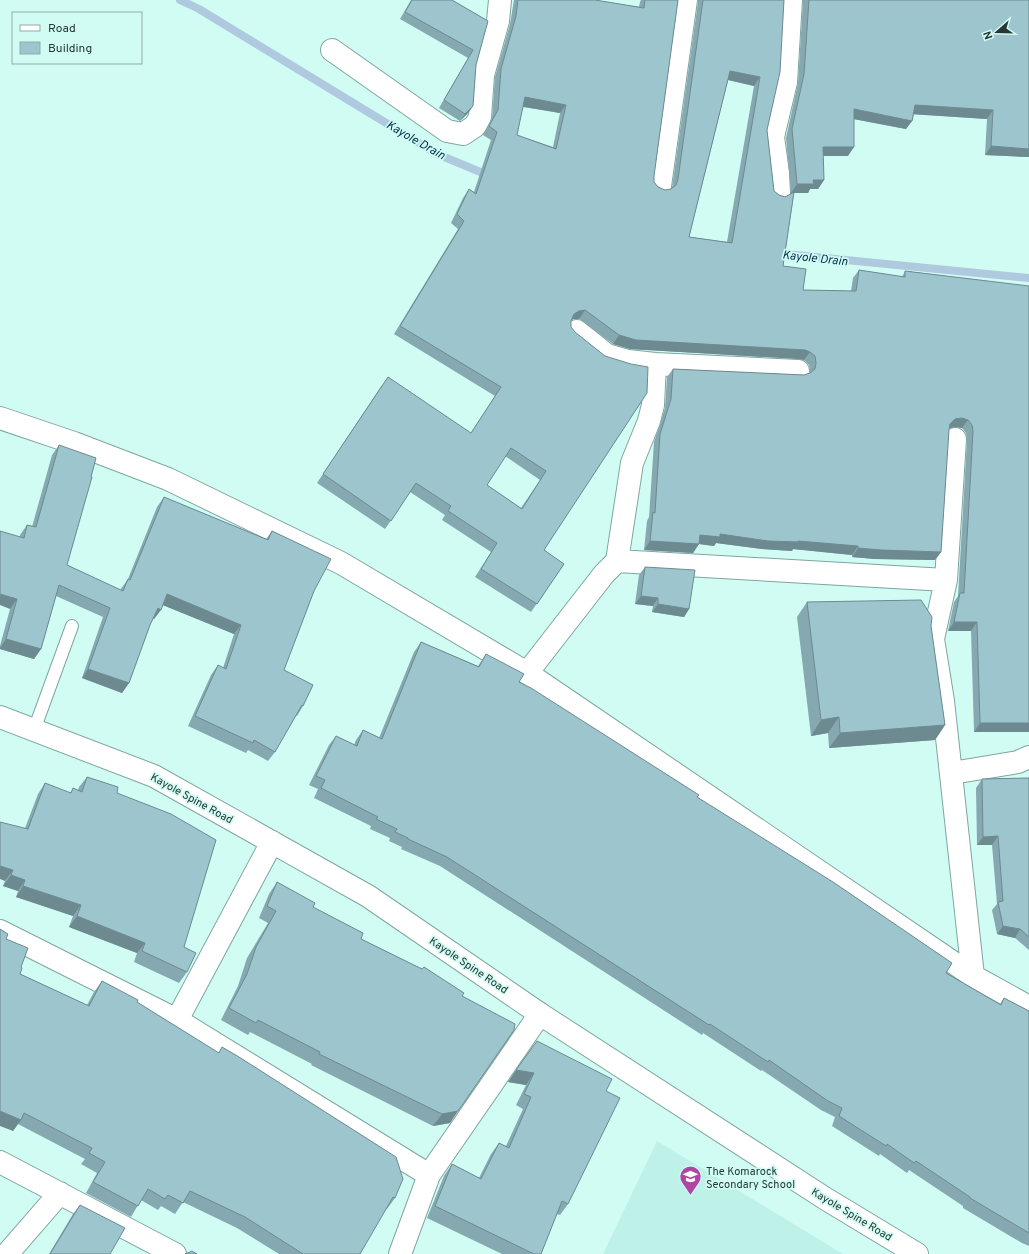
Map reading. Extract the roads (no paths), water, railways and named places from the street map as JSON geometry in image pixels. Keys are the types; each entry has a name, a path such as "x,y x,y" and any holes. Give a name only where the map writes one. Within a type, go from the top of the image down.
{"street":[{"path":"332,50 447,130 463,134 475,126 480,117 484,75 498,21 500,0"},
{"path":"660,186 686,0"},
{"path":"779,193 773,137 786,82 791,0"},
{"path":"577,331 607,355 628,361 655,364 798,371"},
{"path":"527,673 604,574 616,561 632,463 649,421 653,405 655,364"},
{"path":"0,418 168,479 341,563 527,673 973,976 1029,1007"},
{"path":"955,439 946,580 933,639 943,701 952,774 973,976"},
{"path":"616,561 946,580"},
{"name":"Kayole Spine Road","path":"0,717 154,776 368,896 540,1014 826,1199 917,1254"},
{"path":"952,774 1018,762 1029,757"},
{"path":"177,1020 272,842"},
{"path":"0,931 177,1020 429,1175"},
{"path":"400,1254 429,1175 540,1014"},
{"path":"0,1162 175,1254"},
{"path":"7,1254 60,1193"}],"lane":[{"path":"34,730 72,626"}],"waterway":[{"name":"Kayole Drain","path":"180,0 199,9 437,154 490,176"},
{"name":"Kayole Drain","path":"775,253 1029,278"}],"place":[{"name":"The Komarock Secondary School","path":"690,1196"}]}
